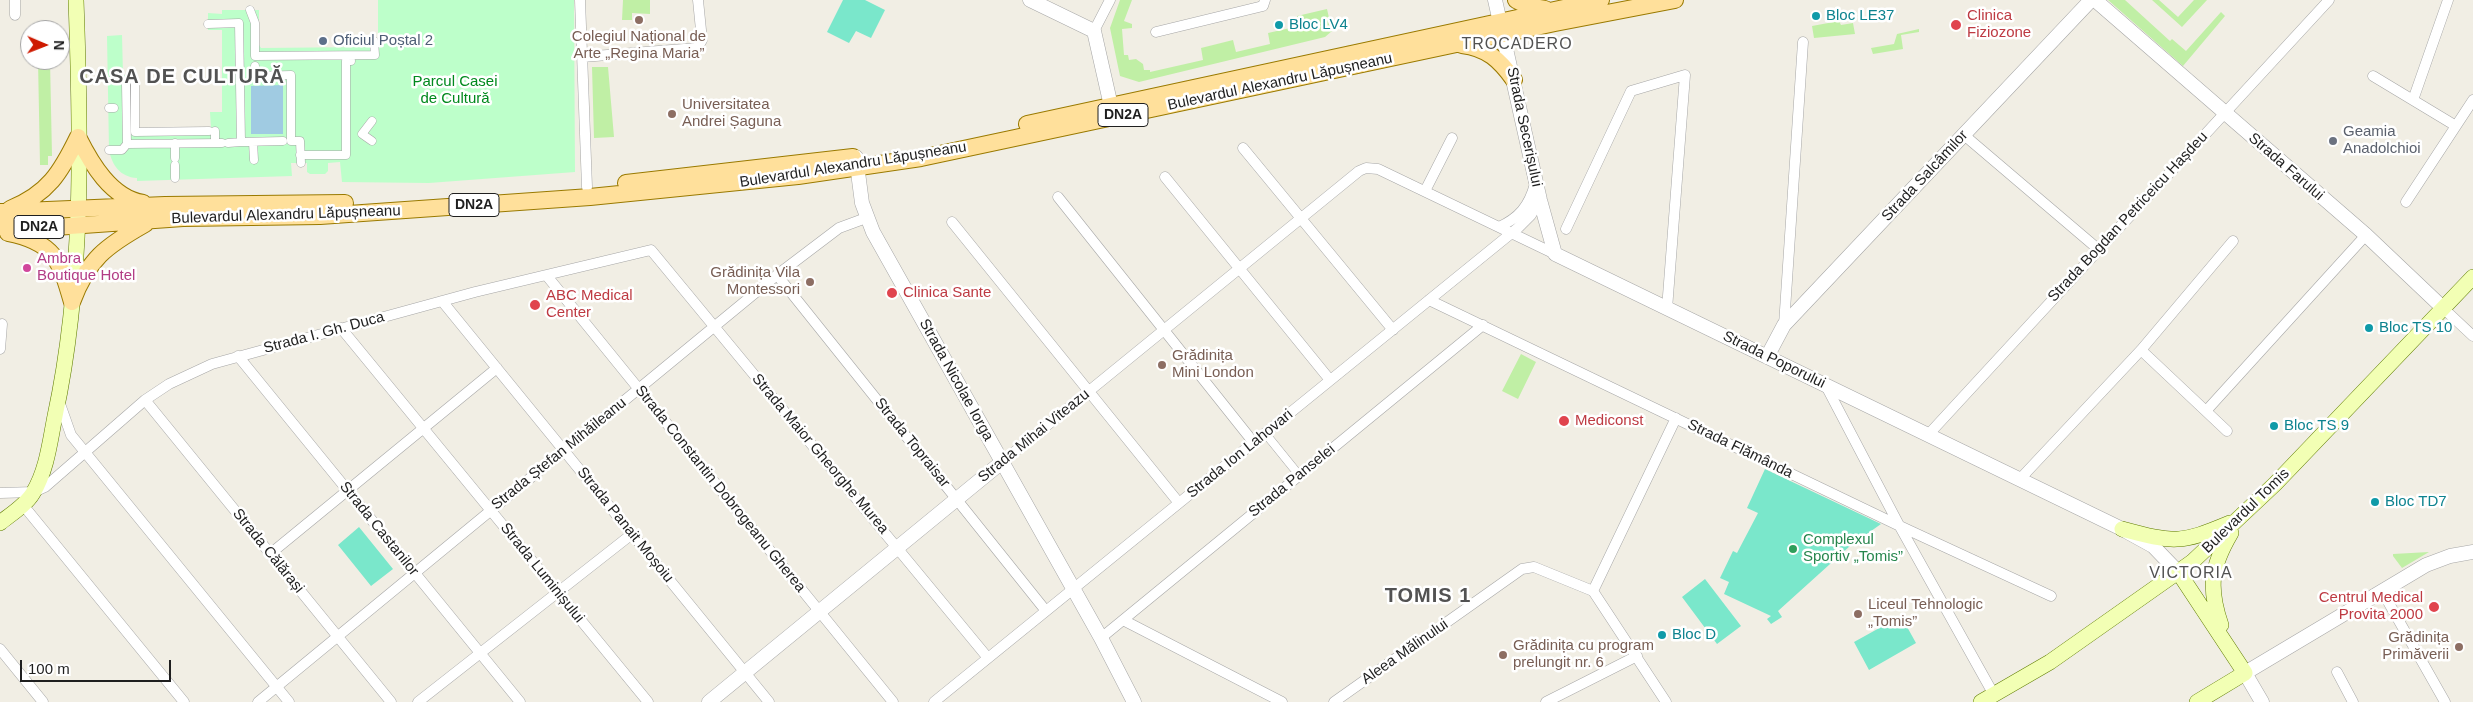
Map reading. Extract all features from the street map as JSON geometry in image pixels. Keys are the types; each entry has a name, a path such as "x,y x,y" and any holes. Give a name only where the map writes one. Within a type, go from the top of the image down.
{"main road":[{"path":"1516,0 1528,6 1553,10"},
{"name":"Bulevardul Alexandru Lăpușneanu","path":"78,209 165,205 323,205 495,196 856,162 921,158 1454,44 1553,10 1601,0"},
{"name":"Bulevardul Alexandru Lăpușneanu","path":"78,226 150,220 320,216 696,188 856,162 912,148 1320,62 1501,28 1675,0"},
{"name":"Strada I. Gh. Duca","path":"0,523 34,492 50,440 59,401 72,302 78,226 76,3"},
{"path":"1454,44 1489,53 1503,65 1514,80"},
{"path":"78,137 94,166 124,197 136,202 165,205"},
{"path":"0,212 31,199 52,182 78,137"},
{"name":"DN2A","path":"0,212 78,209"},
{"path":"72,302 82,277 101,252 114,241 150,220"},
{"name":"DN2A","path":"0,227 78,226"},
{"path":"0,232 31,239 52,252 64,274 72,302"},
{"name":"Bulevardul Tomis","path":"1988,698 2050,662 2179,573 2240,519 2473,276"},
{"path":"2122,529 2158,539 2178,541 2200,536 2240,519"},
{"path":"2226,643 2216,610 2212,579 2220,553 2240,519"},
{"path":"2179,573 2245,673 2197,702"}],"street":[{"path":"15,0 15,15"},
{"path":"580,0 587,187"},
{"path":"582,57 698,48 702,40 698,0"},
{"path":"1030,0 1094,31"},
{"path":"1110,0 1094,31 1111,106"},
{"path":"1156,32 1263,6 1266,0"},
{"name":"Strada Secerișului","path":"1495,0 1554,254"},
{"name":"Strada Salcâmilor","path":"1767,357 1784,325 2092,0"},
{"name":"Strada Farului","path":"2096,0 2224,114 2366,236 2473,336"},
{"name":"Strada Bogdan Petriceicu Hașdeu","path":"1928,435 2329,0"},
{"path":"2412,100 2448,0"},
{"path":"250,10 254,23 255,56"},
{"path":"239,23 243,76 241,142"},
{"path":"208,24 254,23"},
{"path":"240,56 375,54 374,40"},
{"path":"1784,325 1803,42"},
{"path":"351,60 346,61 355,134"},
{"path":"255,66 255,76 291,76"},
{"path":"291,66 292,141 300,141 301,159 334,159 346,155 355,134 372,121"},
{"path":"110,150 122,150 127,144 126,84 130,75"},
{"path":"1566,228 1631,91 1685,76 1667,308"},
{"path":"2373,76 2456,126"},
{"path":"135,83 135,132 212,131 222,143"},
{"path":"2406,202 2473,100"},
{"path":"113,108 126,108"},
{"path":"355,134 372,141"},
{"path":"1964,135 2098,249"},
{"path":"1425,191 1452,138"},
{"path":"254,142 254,160"},
{"path":"127,144 283,142"},
{"path":"175,144 175,178"},
{"path":"1243,148 1393,330"},
{"name":"Strada Nicolae Iorga","path":"856,162 866,218 1101,638 1134,702"},
{"name":"Strada Poporului","path":"1359,171 1366,168 1378,169 1425,191 2122,529 2153,546 2179,573"},
{"name":"Strada Mihai Viteazu","path":"709,702 1359,171"},
{"path":"1165,177 1330,380"},
{"path":"1499,227 1519,216 1532,196 1536,181"},
{"path":"1058,197 1254,443"},
{"name":"Strada Ion Lahovari","path":"934,702 1511,234 1531,215 1540,200"},
{"name":"Strada Ștefan Mihăileanu","path":"258,702 777,274 839,228 866,218"},
{"path":"952,222 1179,504"},
{"path":"2206,411 2366,236"},
{"path":"2020,479 2141,350 2233,241"},
{"name":"Strada I. Gh. Duca","path":"34,492 57,478 145,400 193,372 238,356 475,292 651,250"},
{"name":"Strada Maior Gheorghe Murea","path":"651,250 988,658"},
{"name":"Strada Topraisar","path":"777,274 1046,611"},
{"name":"Strada Constantin Dobrogeanu Gherea","path":"547,276 893,702"},
{"name":"Strada Flămânda","path":"1429,300 2051,596"},
{"name":"Strada Panait Moșoiu","path":"442,301 769,702"},
{"path":"0,349 5,324"},
{"name":"Strada Panselei","path":"1101,638 1483,325"},
{"name":"Strada Luminișului","path":"341,328 648,702"},
{"path":"2141,350 2227,431"},
{"name":"Strada Castanilor","path":"238,356 520,702"},
{"path":"270,554 497,368"},
{"path":"1826,386 1988,698"},
{"name":"Strada Călărași","path":"145,400 392,702"},
{"path":"59,401 71,435 289,702"},
{"path":"1666,702 1593,591 1676,418"},
{"path":"1265,433 1299,475"},
{"path":"50,440 60,435 71,435"},
{"path":"0,493 34,492"},
{"path":"23,504 184,702"},
{"path":"418,702 632,534"},
{"path":"2262,702 2245,673 2432,563 2473,552"},
{"name":"Aleea Mălinului","path":"1334,702 1522,569 1534,567 1593,591"},
{"path":"2382,591 2445,702"},
{"path":"1123,620 1282,702"},
{"path":"0,649 43,702"},
{"path":"1546,702 1637,656"},
{"path":"2337,672 2354,702"}],"green space":[{"name":"Parcul Casei de Cultură","path":"378,0 574,0 575,172 429,183 342,182 340,162 328,163 328,171 325,174 310,174 307,172 307,163 291,163 292,176 137,181 137,178 121,173 112,161 109,150 107,36 122,35 123,75 137,75 138,130 211,129 210,112 222,112 222,30 208,30 208,13 222,14 222,10 259,10 259,45 261,48 366,47 372,41 378,40"},
{"path":"623,0 650,0 650,14 632,13 632,20 622,20"},
{"path":"843,0 865,0 885,10 871,38 856,31 849,43 827,32"},
{"path":"1120,0 1132,0 1124,21 1132,24 1132,28 1122,29 1124,55 1128,55 1129,60 1136,59 1143,64 1144,70 1150,70 1150,72 1203,60 1201,48 1233,40 1236,52 1270,44 1268,33 1299,26 1297,16 1327,9 1332,31 1325,37 1139,82 1120,76 1110,28"},
{"path":"2108,0 2125,0 2170,41 2172,39 2186,51 2221,12 2225,16 2183,66"},
{"path":"2152,0 2159,0 2178,17 2194,0 2207,0 2182,27"},
{"path":"1839,21 1841,25 1853,23 1855,34 1814,38 1812,26"},
{"path":"1919,29 1919,32 1901,35 1903,49 1873,54 1871,48 1894,44 1897,34"},
{"path":"592,67 608,67 614,137 594,138"},
{"path":"38,70 50,70 52,156 48,156 48,165 40,165"},
{"path":"1521,354 1536,362 1518,399 1502,391"},
{"name":"Complexul Sportiv „Tomis”","path":"1765,469 1881,524 1850,546 1778,611 1782,617 1771,624 1767,619 1771,616 1724,594 1729,582 1720,578 1733,551 1737,553 1758,513 1747,508"},
{"path":"359,527 393,569 371,586 338,545"},
{"path":"2429,552 2402,568 2393,556 2393,554"},
{"path":"1705,579 1741,626 1717,644 1682,597"},
{"path":"1901,616 1916,643 1869,670 1854,642"}],"water":[{"path":"283,85 283,134 251,134 251,86"}],"place":[{"name":"Bloc LE37","path":"1816,16"},
{"name":"Colegiul Național de Arte „Regina Maria”","path":"639,20"},
{"name":"Bloc LV4","path":"1279,25"},
{"name":"Clinica Fiziozone","path":"1956,25"},
{"name":"Oficiul Poștal 2","path":"323,41"},
{"name":"Universitatea Andrei Șaguna","path":"672,114"},
{"name":"Geamia Anadolchioi","path":"2333,141"},
{"name":"Ambra Boutique Hotel","path":"27,268"},
{"name":"Grădinița Vila Montessori","path":"810,282"},
{"name":"Clinica Sante","path":"892,293"},
{"name":"ABC Medical Center","path":"535,305"},
{"name":"Bloc TS 10","path":"2369,328"},
{"name":"Grădinița Mini London","path":"1162,365"},
{"name":"Mediconst","path":"1564,421"},
{"name":"Bloc TS 9","path":"2274,426"},
{"name":"Bloc TD7","path":"2375,502"},
{"name":"Complexul Sportiv „Tomis”","path":"1793,549"},
{"name":"Centrul Medical Provita 2000","path":"2434,607"},
{"name":"Liceul Tehnologic „Tomis”","path":"1858,614"},
{"name":"Bloc D","path":"1662,635"},
{"name":"Grădinița Primăverii","path":"2459,647"},
{"name":"Grădinița cu program prelungit nr. 6","path":"1503,655"}],"district":[{"name":"TROCADERO","path":"1517,45"},
{"name":"CASA DE CULTURĂ","path":"182,77"},
{"name":"VICTORIA","path":"2191,574"},
{"name":"TOMIS 1","path":"1428,596"}]}
